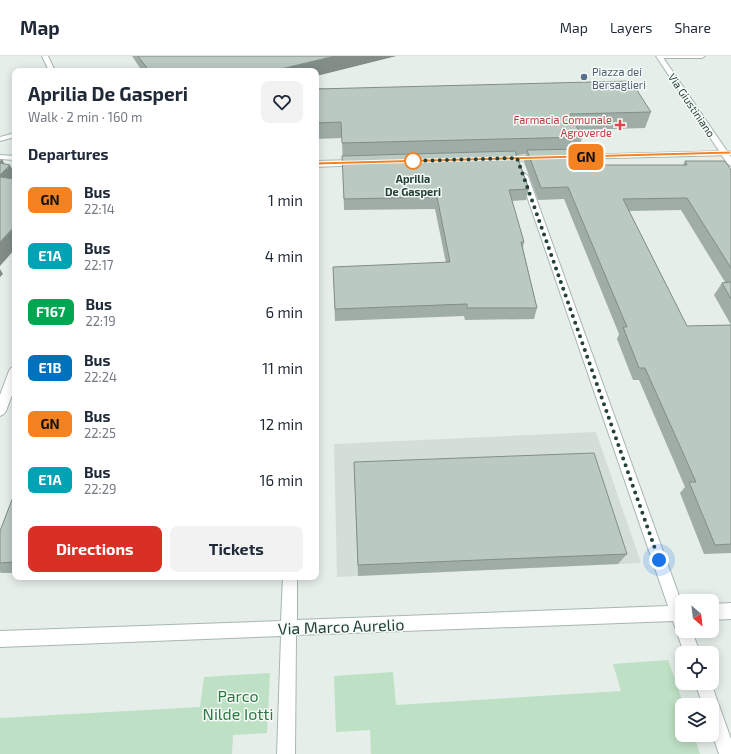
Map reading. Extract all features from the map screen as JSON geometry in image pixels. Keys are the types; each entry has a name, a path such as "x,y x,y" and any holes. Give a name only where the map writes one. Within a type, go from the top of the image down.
{"street":[{"path":"45,56 51,68"},
{"path":"660,56 702,56"},
{"name":"Via Giustiniano","path":"660,56 728,153 731,163"},
{"path":"0,139 12,136"},
{"path":"563,158 728,153"},
{"path":"0,157 12,158"},
{"path":"517,158 675,600"},
{"path":"494,159 547,158"},
{"path":"319,164 368,162"},
{"path":"0,411 12,379"},
{"path":"286,754 290,580"},
{"path":"719,612 731,611"},
{"name":"Via Marco Aurelio","path":"0,639 289,628 675,617"},
{"path":"719,729 728,754"}],"shaded area":[{"path":"596,432 641,563 337,577 334,444"}],"green space":[{"path":"668,660 675,680 675,690 679,690 682,698 675,698 675,742 696,742 700,754 371,754 370,730 336,732 334,676 393,672 396,705 621,691 613,664"},
{"name":"Parco Nilde Iotti","path":"270,673 267,733 233,735 232,754 0,754 0,718 200,707 204,677"}],"building":[{"path":"138,56 335,56 285,68 147,68"},
{"path":"631,81 651,112 570,114 582,137 342,143 341,122 319,123 319,89"},
{"path":"585,149 593,165 687,165 685,161 725,161 731,170 731,268 687,198 623,199 687,326 731,325 731,544 715,545 689,482 696,482 645,368 639,368 623,327 627,327 568,187 541,188 527,150"},
{"path":"515,151 529,189 509,190 524,242 521,242 537,308 467,308 467,304 335,309 333,267 450,262 437,197 344,199 342,156"},
{"path":"0,163 10,165 0,175"},
{"path":"0,177 12,179 12,229 0,242"},
{"path":"731,282 731,299 722,283"},
{"path":"594,453 627,554 358,565 354,462"},
{"path":"12,500 12,562 0,563 0,531"}],"bus line":[{"name":"GN","path":"319,164 731,153"}],"place":[{"name":"Piazza dei Bersaglieri","path":"584,77"},
{"name":"Farmacia Comunale Agroverde","path":"620,125"},
{"name":"Aprilia De Gasperi","path":"413,161"}],"route":[{"path":"413,161 517,158 659,560"}]}
